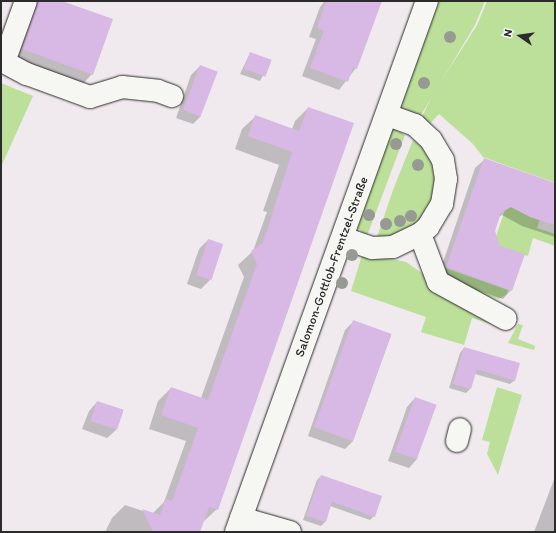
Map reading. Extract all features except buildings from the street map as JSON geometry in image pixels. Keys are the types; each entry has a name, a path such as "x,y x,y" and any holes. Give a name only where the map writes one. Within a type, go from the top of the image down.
{"street":[{"path":"26,1 3,61 27,74 90,97 122,87 158,91 172,96"},
{"name":"Salomon-Gottlob-Frentzel-Straße","path":"239,525 427,1"},
{"path":"343,238 362,246 380,248 393,247 420,234 428,227 442,204 446,179 443,160 431,140 415,125 387,115"},
{"path":"420,234 438,282 506,319"},
{"path":"239,525 290,532"}],"green space":[{"path":"427,1 485,1 475,25 415,125 388,115"},
{"path":"487,1 555,1 555,181 553,182 483,157 473,144 439,114 426,128 420,121 433,94 477,25"},
{"path":"1,83 33,96 1,167"},
{"path":"392,128 405,135 367,236 354,225"},
{"path":"413,140 426,150 433,162 437,201 417,231 376,240 393,190"},
{"path":"507,204 541,216 537,228 555,234 555,246 533,238 528,256 493,245"},
{"path":"363,252 406,262 491,321 491,324 472,318 464,345 421,332 426,317 351,291"},
{"path":"442,267 508,290 506,295 499,299 474,292 441,276"},
{"path":"518,324 523,325 518,339 535,346 534,350 508,343"},
{"path":"497,387 522,395 498,475 487,454 490,442 482,440"}]}
